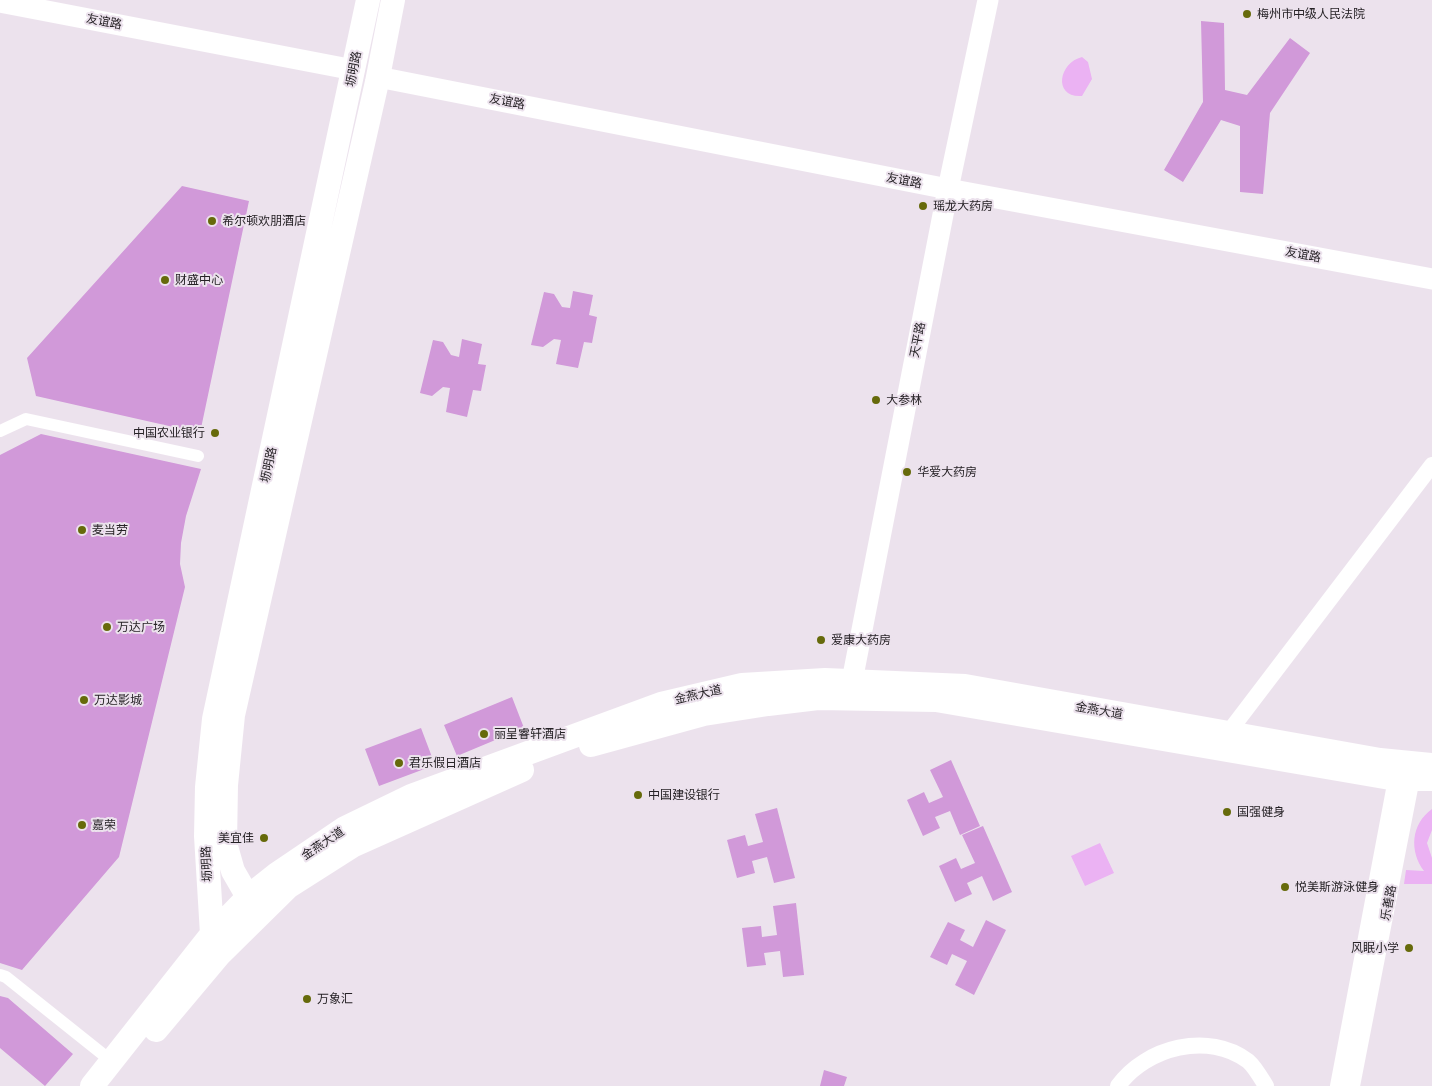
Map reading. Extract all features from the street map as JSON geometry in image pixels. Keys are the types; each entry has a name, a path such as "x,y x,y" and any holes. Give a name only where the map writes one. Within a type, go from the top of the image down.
{"main road":[{"name":"坜明路","path":"212,934 206,836 207,787 214,719 368,0"},
{"name":"坜明路","path":"248,897 233,871 225,843 226,785 233,715 378,77 393,0"},
{"name":"金燕大道","path":"92,1086 212,934 248,897 277,874 345,828 411,796 661,704 742,685 825,680 964,686 1380,760 1432,765"},
{"name":"金燕大道","path":"111,1086 219,955 245,928 288,887 354,845 537,764 613,738 704,714 818,698 936,700 1413,779"}],"street":[{"name":"友谊路","path":"58,0 355,64"},
{"name":"天平路","path":"852,681 948,189 988,0"},
{"name":"友谊路","path":"0,2 355,64"},
{"name":"友谊路","path":"378,77 948,189 1432,279"},
{"path":"0,432 26,419 198,456"},
{"path":"1228,734 1432,465"},
{"name":"乐善路","path":"1338,1086 1413,779"},
{"name":"乐善路","path":"1352,1086 1413,779"},
{"path":"0,975 6,977 105,1056"},
{"path":"1118,1086 1145,1061 1169,1049 1193,1046 1225,1049 1249,1062 1266,1086"}],"shaded area":[{"path":"1082,57 1088,62 1092,79 1082,96 1073,95 1066,92 1062,80 1068,66 1074,60"},
{"path":"1432,809 1432,830 1427,843 1432,858 1432,884 1404,884 1406,870 1424,871 1416,855 1414,838 1420,822"},
{"path":"1100,843 1114,873 1085,886 1071,856"}],"building":[{"path":"1201,21 1224,23 1225,90 1247,95 1290,38 1310,53 1270,113 1263,194 1240,192 1240,126 1221,120 1183,182 1164,170 1203,102"},
{"name":"财盛中心","path":"182,186 249,201 200,433 36,396 27,358"},
{"path":"573,291 593,295 589,315 597,317 592,343 584,342 578,368 556,364 561,340 554,339 543,347 531,345 544,292 554,294 562,307 570,308"},
{"path":"462,339 482,344 478,364 486,365 481,391 473,390 467,417 446,412 450,388 443,387 432,396 420,393 433,340 443,342 451,355 459,357"},
{"name":"万达广场","path":"41,434 201,469 186,516 181,543 180,564 185,587 119,857 22,970 0,963 0,455"},
{"path":"512,697 524,728 457,756 444,725"},
{"path":"421,728 435,765 379,786 365,749"},
{"path":"951,760 980,826 960,835 950,811 935,817 940,828 923,836 907,800 924,792 929,803 943,797 930,770"},
{"path":"777,808 795,878 774,883 767,857 752,861 755,873 737,878 727,840 745,835 748,846 763,842 755,814"},
{"path":"983,826 1012,892 993,901 982,876 967,883 972,894 955,902 939,866 956,858 961,869 975,863 962,835"},
{"path":"796,903 804,975 783,977 780,951 764,953 766,965 747,967 742,928 761,926 762,937 777,935 773,906"},
{"path":"986,920 1006,930 974,995 955,985 967,961 952,954 947,965 930,957 948,922 965,930 960,940 973,947"},
{"path":"0,996 8,998 73,1054 45,1086 0,1048"},
{"path":"824,1070 847,1077 844,1086 820,1086"}],"place":[{"name":"梅州市中级人民法院","path":"1247,14"},
{"name":"瑶龙大药房","path":"923,206"},
{"name":"希尔顿欢朋酒店","path":"212,221"},
{"name":"财盛中心","path":"165,280"},
{"name":"大参林","path":"876,400"},
{"name":"中国农业银行","path":"215,433"},
{"name":"华爱大药房","path":"907,472"},
{"name":"麦当劳","path":"82,530"},
{"name":"万达广场","path":"107,627"},
{"name":"爱康大药房","path":"821,640"},
{"name":"万达影城","path":"84,700"},
{"name":"丽呈睿轩酒店","path":"484,734"},
{"name":"君乐假日酒店","path":"399,763"},
{"name":"中国建设银行","path":"638,795"},
{"name":"国强健身","path":"1227,812"},
{"name":"嘉荣","path":"82,825"},
{"name":"美宜佳","path":"264,838"},
{"name":"悦美斯游泳健身","path":"1285,887"},
{"name":"风眠小学","path":"1409,948"},
{"name":"万象汇","path":"307,999"}]}
